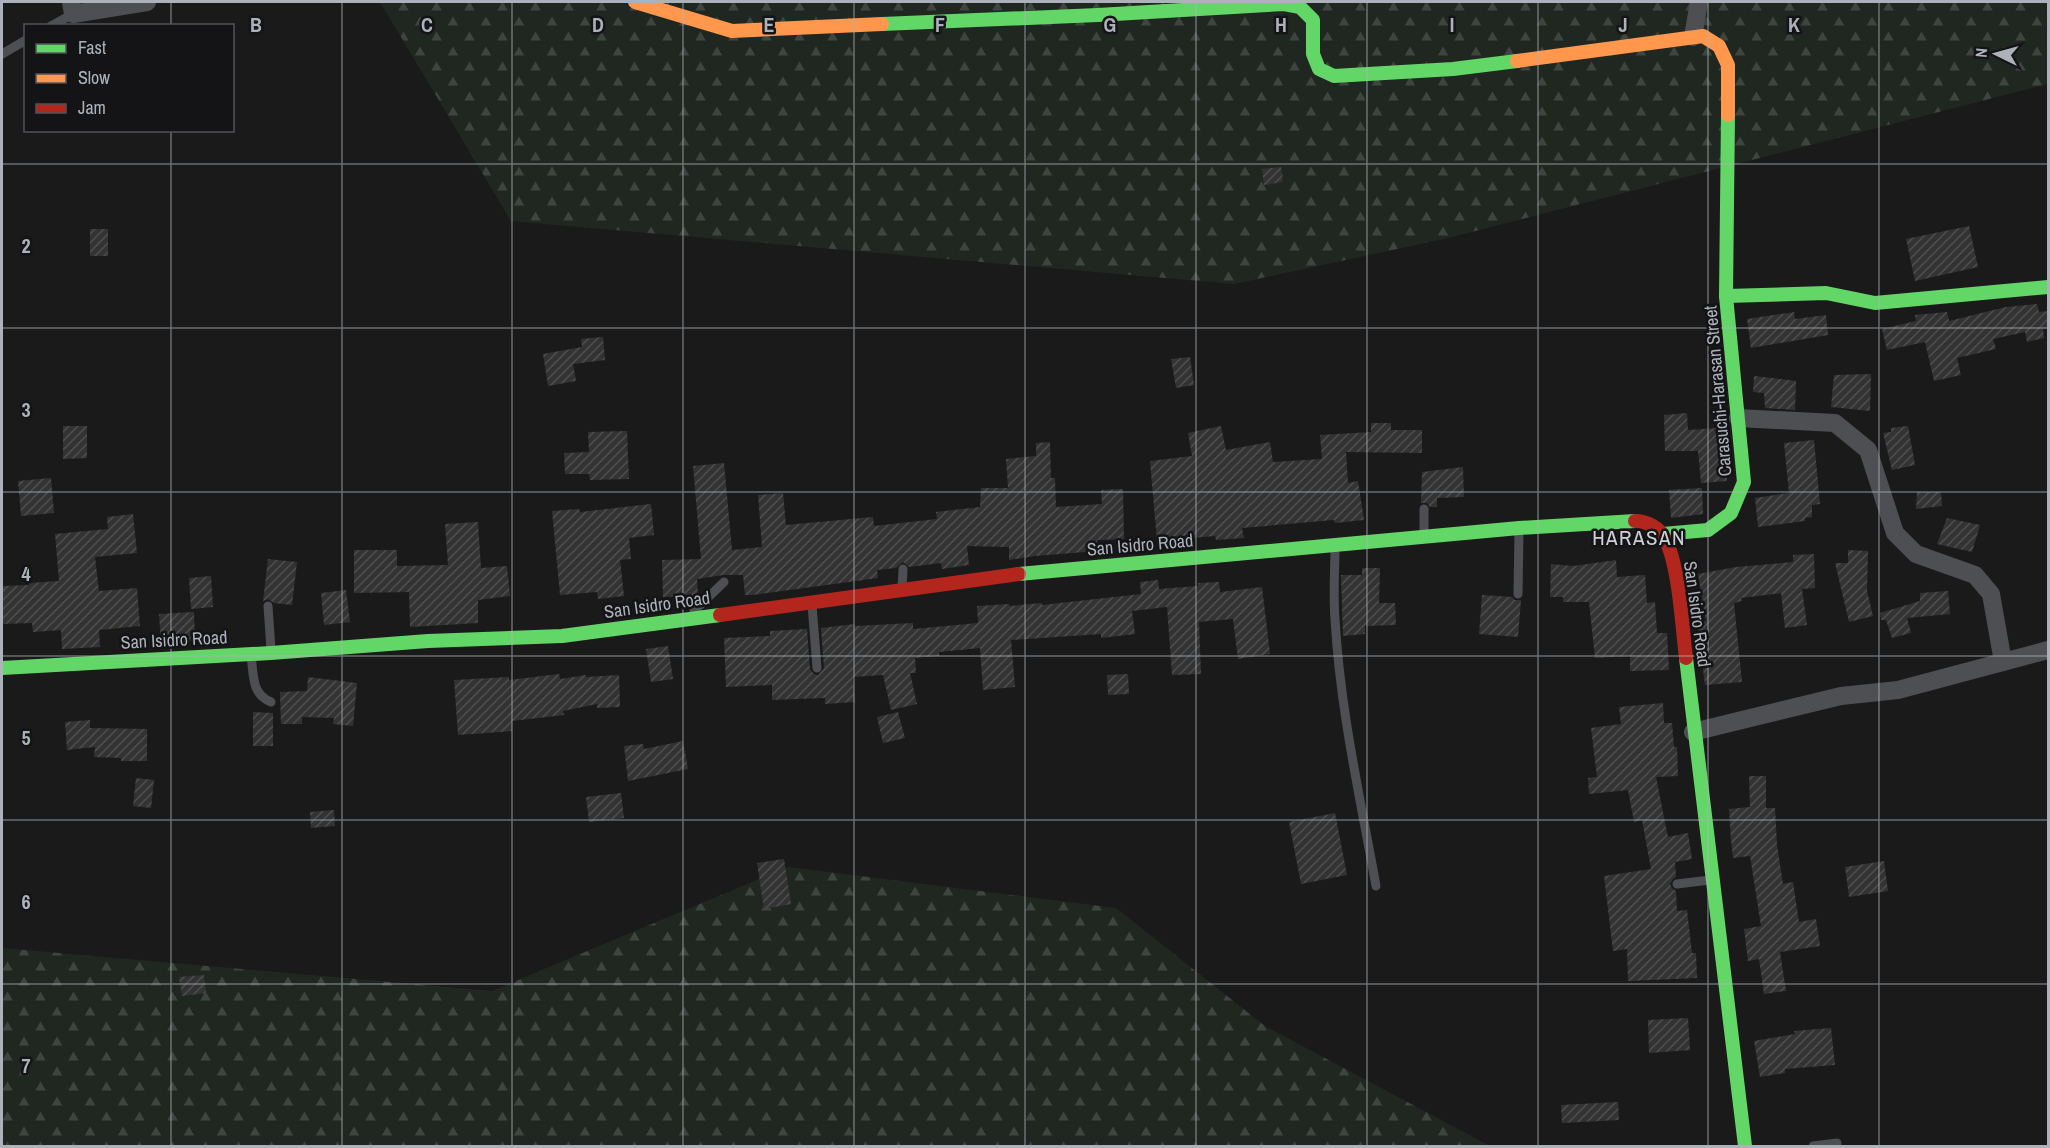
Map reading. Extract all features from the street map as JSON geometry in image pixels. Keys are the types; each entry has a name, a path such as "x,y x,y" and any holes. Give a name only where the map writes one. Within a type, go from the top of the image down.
{"street":[{"path":"72,8 147,2"},
{"path":"635,2 732,31 1098,15 1284,4 1300,7 1313,20 1313,54 1319,69 1334,76 1453,69 1703,36 1719,46 1728,65 1726,296"},
{"path":"1693,37 1699,2"},
{"name":"Carasuchi-Harasan Street","path":"1663,534 1708,530 1731,513 1744,482 1726,296 1826,293 1875,303 2049,287"},
{"path":"1738,418 1835,423 1868,450 1895,533 1916,554 1975,575 1990,594 2003,662"},
{"name":"San Isidro Road","path":"2,668 271,653 428,641 562,636 1022,574 1424,536 1640,521 1655,526 1663,534 1671,554 1746,1146"},
{"path":"1693,732 1841,696 1898,690 2049,650"}],"lane":[{"path":"53,24 72,8"},
{"path":"2,54 24,41"},
{"path":"1424,509 1424,536"},
{"path":"1518,594 1520,528"},
{"path":"1335,544 1334,616 1344,709 1376,886"},
{"path":"902,591 903,569"},
{"path":"686,619 724,582"},
{"path":"811,602 817,668"},
{"path":"268,606 271,653"},
{"path":"250,654 256,690 261,698 270,702"},
{"path":"1677,884 1712,879"},
{"path":"1813,1146 1837,1143"}],"green space":[{"path":"380,2 2048,2 2048,84 1448,238 1234,284 511,221"},
{"path":"788,867 1116,908 1265,1026 1490,1146 2,1146 2,948 492,991"}],"building":[{"path":"1281,167 1283,182 1264,185 1262,169"},
{"path":"1969,226 1978,267 1915,281 1906,239"},
{"path":"90,229 108,229 108,256 90,256"},
{"path":"2037,304 2039,312 2049,311 2049,328 2043,329 2044,338 2027,342 2025,332 1993,339 1996,349 1957,358 1961,375 1934,381 1925,342 1887,350 1882,329 1916,321 1915,315 1947,312 1949,321 2006,307"},
{"path":"1794,312 1795,319 1826,315 1828,335 1751,348 1747,319"},
{"path":"603,337 605,360 573,364 576,381 548,386 543,354 582,347 581,339"},
{"path":"1190,357 1194,385 1176,388 1171,359"},
{"path":"1871,374 1870,411 1831,407 1834,375"},
{"path":"1754,376 1796,381 1795,410 1765,408 1764,393 1753,392"},
{"path":"1687,413 1688,430 1717,428 1719,456 1726,455 1727,481 1701,483 1698,451 1665,451 1664,415"},
{"path":"1371,423 1391,423 1391,430 1422,430 1422,453 1346,452 1348,483 1358,481 1364,520 1335,523 1334,520 1242,528 1244,538 1216,540 1215,536 1157,541 1150,461 1192,456 1188,433 1221,426 1226,450 1270,442 1273,462 1322,459 1320,435 1371,432"},
{"path":"63,426 87,426 87,458 63,459"},
{"path":"1908,426 1915,465 1892,470 1883,433 1891,432 1891,428"},
{"path":"627,431 629,479 590,480 589,474 565,474 564,453 589,452 588,432"},
{"path":"1814,440 1820,504 1812,505 1812,517 1805,518 1805,521 1758,527 1755,498 1789,493 1784,443"},
{"path":"1050,442 1051,478 1055,478 1056,507 1102,504 1101,490 1123,489 1124,539 1097,540 1098,551 1009,560 1009,547 967,546 969,565 942,569 941,563 909,567 903,562 896,568 877,570 878,578 752,595 745,595 743,575 723,575 697,579 698,596 663,597 662,560 701,559 693,466 724,463 732,550 762,547 758,495 783,493 786,525 873,517 874,526 937,519 936,512 980,507 981,488 1008,488 1006,459 1036,456 1036,443"},
{"path":"1463,467 1464,497 1437,498 1437,507 1421,503 1422,472"},
{"path":"51,478 54,513 21,516 18,481"},
{"path":"1702,488 1703,514 1671,518 1669,490"},
{"path":"1917,492 1941,492 1942,506 1916,509"},
{"path":"651,504 654,535 629,538 631,559 620,560 624,596 598,599 597,592 560,595 552,511 579,509 580,512"},
{"path":"133,514 137,553 95,557 99,591 137,588 140,626 99,630 100,647 62,649 61,630 33,632 32,623 2,624 2,586 59,581 55,534 108,529 107,517"},
{"path":"1947,518 1980,525 1972,552 1937,544"},
{"path":"478,522 481,568 507,566 510,596 478,600 478,623 410,627 409,592 354,593 354,550 397,550 397,566 448,565 445,524"},
{"path":"1848,550 1868,551 1867,591 1873,616 1849,622 1835,563 1848,563"},
{"path":"1814,554 1815,588 1802,589 1807,625 1785,628 1781,593 1741,598 1742,601 1734,603 1742,682 1705,685 1697,621 1706,621 1698,574 1736,567 1793,562 1793,555"},
{"path":"268,559 297,562 292,605 274,603 268,599 263,601"},
{"path":"1616,560 1617,577 1645,575 1647,603 1655,602 1657,633 1667,633 1669,670 1630,671 1630,656 1595,658 1589,602 1563,602 1563,597 1550,597 1551,564 1573,566"},
{"path":"1362,568 1380,568 1379,603 1395,603 1396,625 1365,626 1365,634 1343,636 1341,575 1362,575"},
{"path":"211,576 213,607 191,609 189,578"},
{"path":"1158,580 1159,589 1219,582 1220,592 1262,587 1270,654 1238,659 1233,619 1199,622 1201,674 1172,675 1167,607 1132,611 1135,634 1101,638 1101,634 1011,640 1015,687 983,690 980,648 939,652 939,656 915,658 916,673 910,673 917,704 891,710 883,675 853,677 855,702 825,704 825,698 772,700 772,685 726,687 724,638 770,636 770,631 807,629 810,669 818,675 824,668 821,628 855,624 855,626 913,623 913,629 978,623 977,606 1042,603 1042,605 1141,594 1140,582"},
{"path":"346,590 350,622 324,625 321,593"},
{"path":"1948,591 1950,614 1907,618 1911,633 1892,638 1886,620 1881,620 1880,613 1920,601 1920,593"},
{"path":"1482,595 1512,597 1515,600 1521,600 1518,637 1479,634"},
{"path":"194,612 195,641 161,643 159,614"},
{"path":"668,646 673,679 651,682 646,649"},
{"path":"559,674 560,679 586,675 586,677 619,675 620,707 597,708 597,704 563,711 564,715 512,721 512,731 458,735 454,680 509,677 509,680"},
{"path":"1128,674 1129,694 1108,695 1107,675"},
{"path":"308,677 357,683 353,726 333,724 334,718 302,717 302,724 281,724 280,692 307,691"},
{"path":"1663,703 1664,723 1672,723 1674,747 1677,747 1678,776 1656,777 1668,837 1688,833 1692,859 1675,862 1676,877 1670,884 1676,891 1677,911 1687,910 1692,953 1696,953 1697,978 1628,981 1627,949 1613,951 1604,876 1651,869 1642,820 1634,822 1628,790 1589,794 1588,778 1597,777 1591,728 1621,724 1619,707"},
{"path":"253,712 273,713 273,746 253,746"},
{"path":"898,712 905,738 883,743 877,717"},
{"path":"90,720 90,728 147,729 147,761 121,761 121,758 94,757 95,747 67,750 65,722"},
{"path":"683,741 688,769 628,781 624,746 643,744 644,749"},
{"path":"1749,776 1766,776 1766,808 1775,808 1777,845 1783,884 1793,882 1799,922 1816,919 1820,946 1780,952 1786,991 1764,994 1759,959 1748,961 1744,929 1761,926 1750,856 1733,858 1731,840 1729,809 1750,807"},
{"path":"136,778 154,780 151,808 133,806"},
{"path":"621,793 624,818 589,822 586,797"},
{"path":"334,810 335,826 311,828 310,812"},
{"path":"1335,813 1347,875 1301,884 1289,822"},
{"path":"784,859 791,904 764,909 757,863"},
{"path":"1884,861 1888,891 1849,897 1845,867"},
{"path":"204,975 206,993 182,996 179,977"},
{"path":"1688,1018 1690,1050 1649,1053 1648,1020"},
{"path":"1831,1028 1835,1065 1785,1069 1785,1073 1760,1077 1754,1041 1795,1034 1794,1031"},
{"path":"1618,1102 1619,1120 1562,1123 1561,1105"}],"traffic: fast":[{"path":"882,24 1284,4 1300,7 1313,20 1313,54 1319,69 1334,76 1453,69 1517,61"},
{"path":"1663,534 1708,530 1731,513 1744,482 1726,296 1728,115"},
{"path":"1726,296 1826,293 1875,303 2048,287"},
{"path":"1019,574 1519,528 1635,521"},
{"path":"2,668 271,653 428,641 562,636 720,615"},
{"path":"1686,658 1745,1146"}],"traffic: slow":[{"path":"635,2 732,31 882,24"},
{"path":"1517,61 1703,36 1719,46 1728,65 1728,115"}],"traffic: jam":[{"path":"1635,521 1656,528 1663,535 1670,550 1677,579 1686,658"},
{"path":"720,615 1019,574"}],"district":[{"name":"HARASAN","path":"1639,538"}]}
